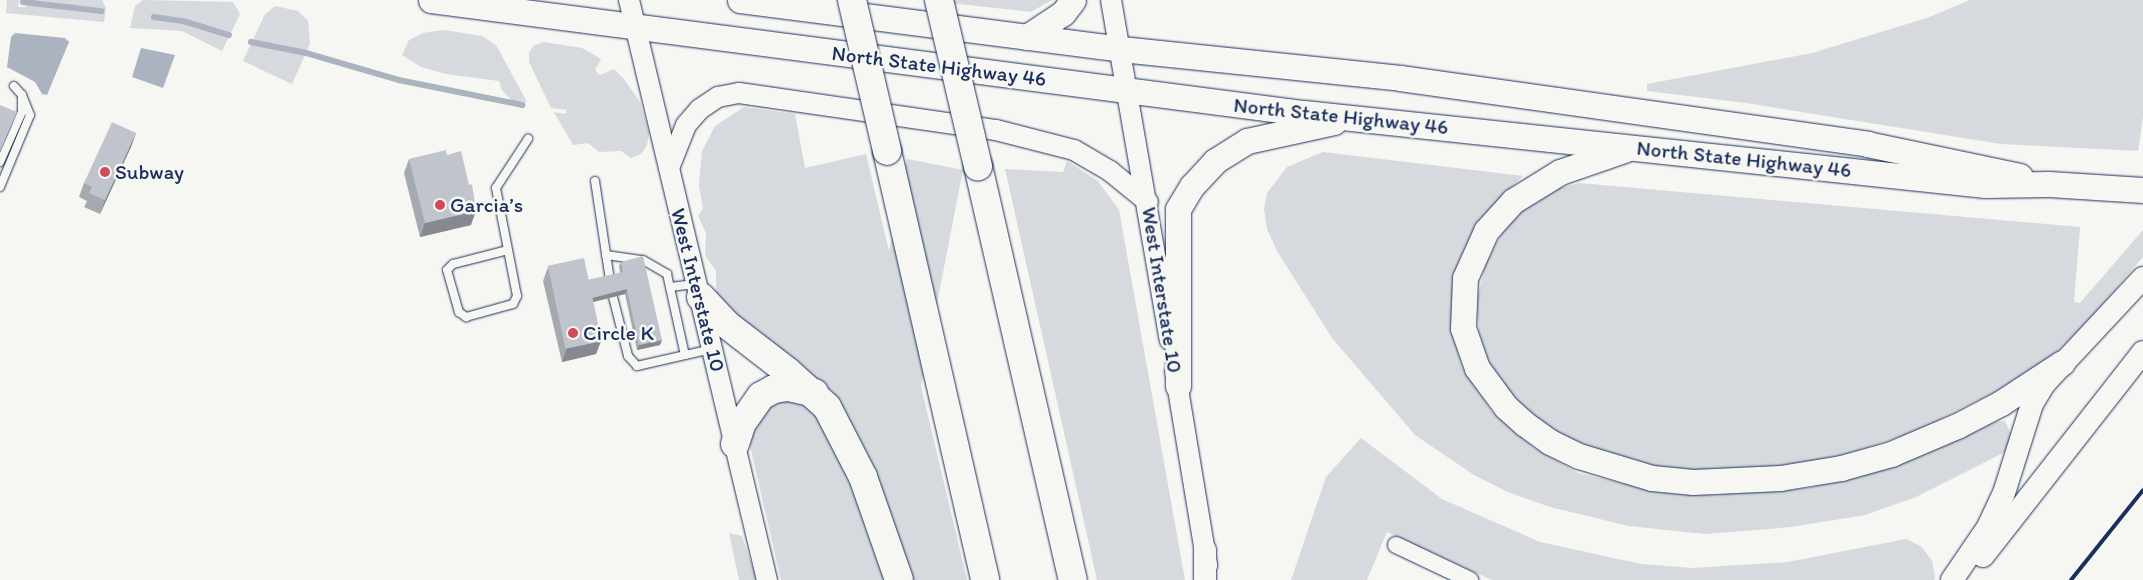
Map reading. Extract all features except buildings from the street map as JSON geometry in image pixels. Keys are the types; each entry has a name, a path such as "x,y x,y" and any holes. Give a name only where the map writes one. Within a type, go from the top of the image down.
{"highway":[{"path":"852,0 888,150 985,580"},
{"path":"939,0 1073,580"},
{"path":"699,290 726,324 814,393 827,408 841,431 863,477 899,580"},
{"path":"735,444 742,423 761,396 774,389 789,387 814,393"}],"main road":[{"name":"North State Highway 46","path":"431,0 1353,118 1985,185 2049,184 2135,190"},
{"name":"North State Highway 46","path":"740,0 1121,49 1400,78 1867,144 1962,162 2049,184"},
{"path":"1027,37 1063,13 1073,0"},
{"path":"1178,386 1179,275 1175,240 1178,209 1192,186 1215,161 1246,142 1353,118"},
{"path":"1630,147 1560,172 1513,201 1486,231 1465,278 1463,328 1478,368 1506,407 1550,442 1579,456 1652,478 1713,482 1780,478 1841,468 1891,454 2001,403 2062,363"},
{"path":"1952,580 1988,527 2004,493 2032,404 2062,363 2143,278"},
{"path":"1963,580 2143,352"},
{"path":"1205,550 1205,580"}],"street":[{"name":"West Interstate 10","path":"630,0 767,580"},
{"name":"West Interstate 10","path":"1111,0 1129,89 1210,580"},
{"path":"669,168 686,125 695,115 718,97 739,94 996,130 1074,150 1110,171 1148,202"},
{"path":"1396,546 1465,579"}],"lane":[{"path":"0,187 30,115 22,95 14,86"},
{"path":"0,162 22,112 22,95"},
{"path":"508,250 453,264 447,270 460,312 466,317 513,304 516,296 508,250 496,188 528,139"},
{"path":"596,181 610,280"},
{"path":"606,255 643,260 667,274 685,355"},
{"path":"670,288 699,290"},
{"path":"613,297 628,356 637,366 713,349"}],"shaded area":[{"path":"7,0 19,0 18,7 26,7 27,0 102,0 106,8 104,22 6,13"},
{"path":"143,0 233,2 240,14 222,51 182,31 130,28 135,6"},
{"path":"922,0 1052,0 1031,12"},
{"path":"1970,0 2143,0 2143,117 2138,151 2001,144 1746,103 1647,91 1647,84 1812,53 1927,18"},
{"path":"275,6 298,11 308,21 310,44 292,84 243,61 265,14"},
{"path":"444,30 482,36 496,45 527,102 511,100 502,90 499,81 446,74 421,67 402,55 409,40 423,33"},
{"path":"15,33 65,38 69,42 47,95 42,94 35,82 7,67 11,37"},
{"path":"544,42 582,48 601,59 595,70 600,75 614,69 623,78 640,102 649,133 647,145 641,154 631,158 621,151 599,152 588,143 573,145 554,112 566,114 567,110 551,108 529,62 529,53 533,46"},
{"path":"141,48 175,55 163,88 132,77"},
{"path":"744,107 795,114 805,168 866,154 967,580 910,580 853,429 834,393 740,324 716,297 716,271 705,255 706,233 698,216 703,209 699,185 702,151 715,126"},
{"path":"1323,152 1523,176 1501,198 1455,342 1462,366 1492,412 1533,447 1578,473 1664,493 1713,495 1809,488 1897,465 1995,422 2005,421 2012,436 2005,452 1916,497 1865,515 1791,527 1705,534 1629,526 1550,507 1508,492 1474,475 1415,435 1332,338 1277,251 1267,229 1264,209 1267,193 1287,167"},
{"path":"907,159 963,170 883,580 825,580"},
{"path":"1067,161 1098,181 1119,210 1185,580 1097,580 1005,169 1063,172"},
{"path":"1579,183 2080,227 2074,302 2080,303 2143,230 2143,257 2085,325 2049,359 2014,382 1917,431 1854,452 1801,464 1720,472 1644,466 1601,456 1557,434 1526,411 1504,390 1490,365 1479,332 1477,300 1485,266 1502,232 1527,206 1553,190"},
{"path":"779,399 794,400 806,407 818,417 833,440 890,580 781,580 750,446 752,429 759,415"},
{"path":"1361,438 1442,499 1540,542 1641,564 1692,568 1788,562 1906,539 1922,547 1932,561 1935,576 1934,580 1492,580 1387,532 1367,580 1291,580 1326,477"},
{"path":"729,533 742,536 757,580 739,580"}],"waterway":[{"path":"23,2 101,11"},
{"path":"154,17 183,21 229,35"},
{"path":"251,42 306,53 399,80 523,105"}],"railway":[{"path":"2071,580 2143,490"}],"place":[{"name":"Subway","path":"105,172"},
{"name":"Garcia’s","path":"440,205"},
{"name":"Circle K","path":"573,333"}]}
